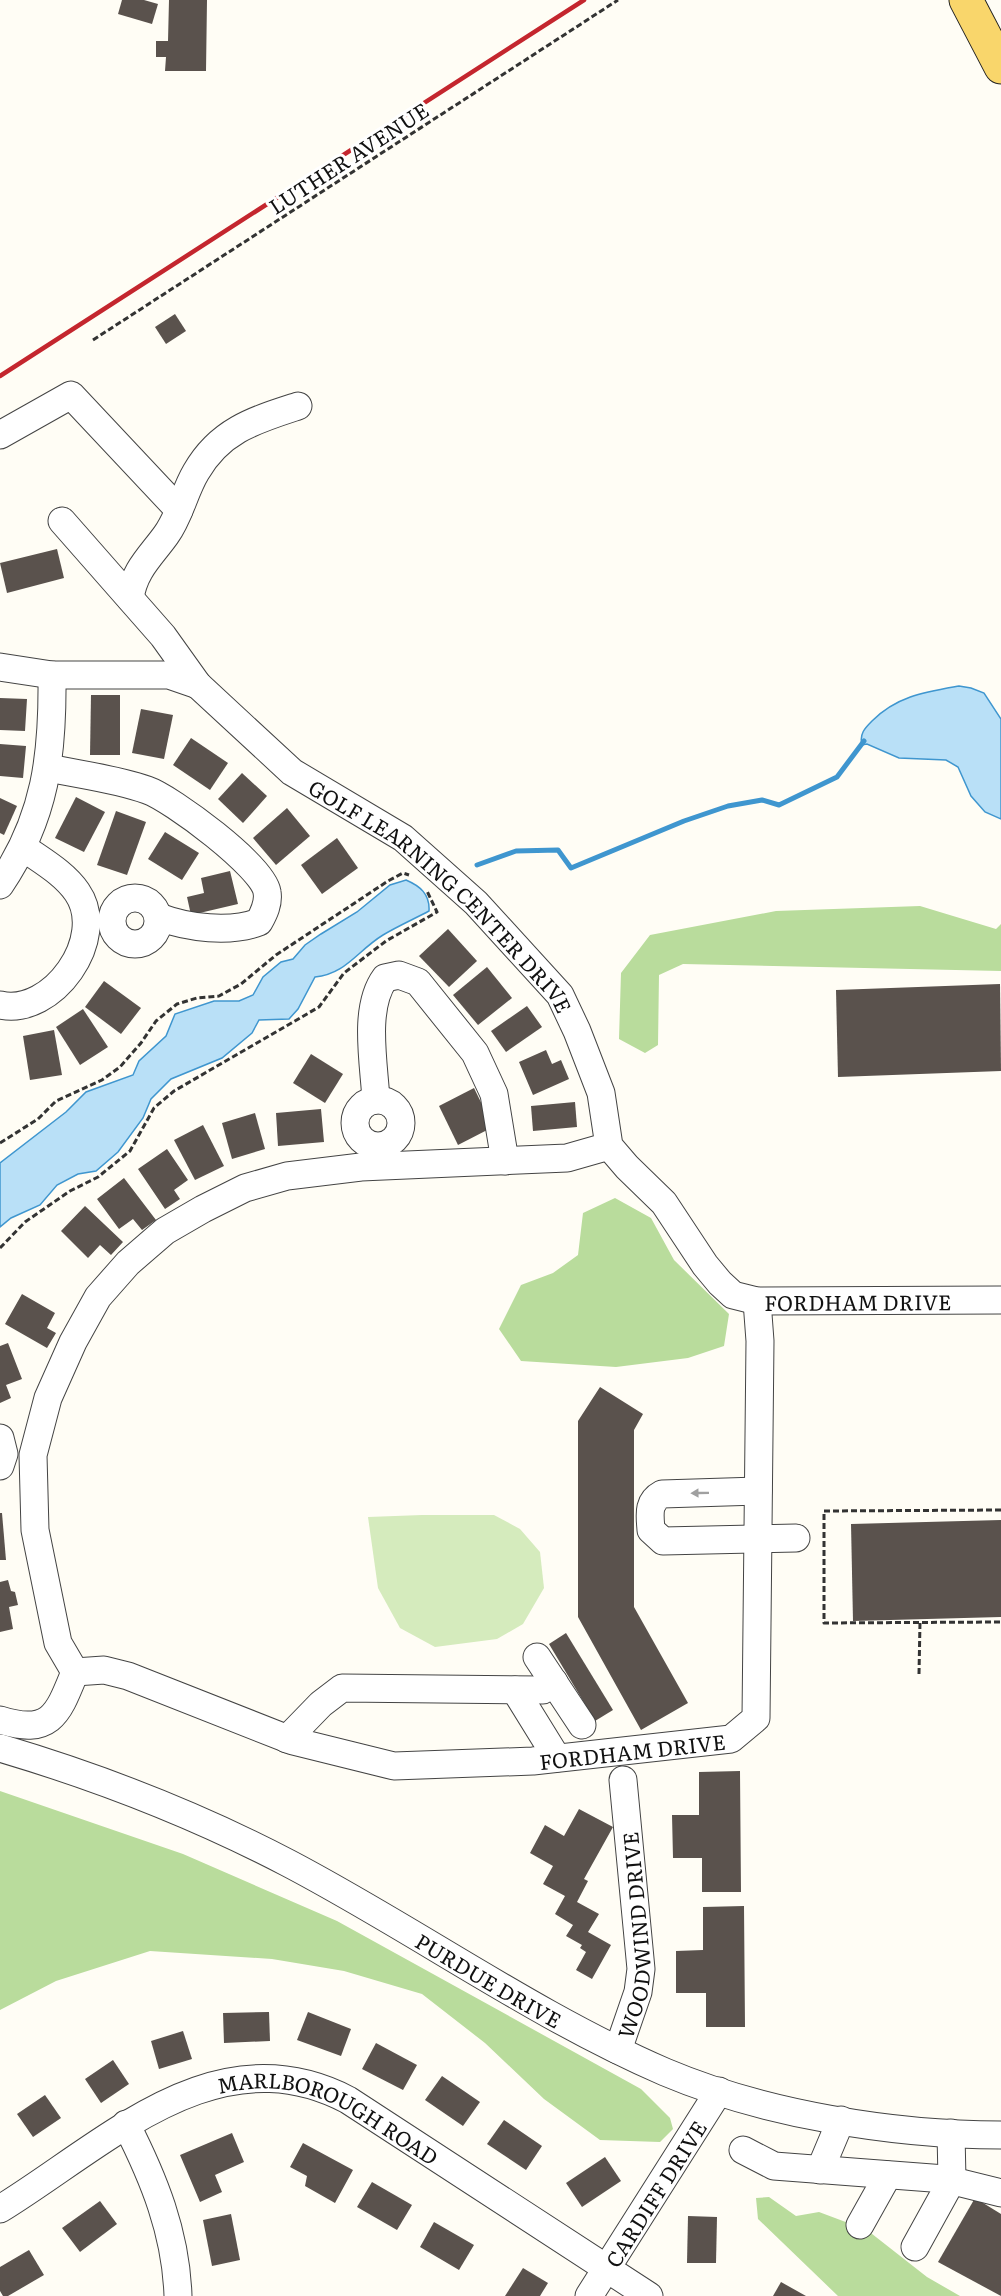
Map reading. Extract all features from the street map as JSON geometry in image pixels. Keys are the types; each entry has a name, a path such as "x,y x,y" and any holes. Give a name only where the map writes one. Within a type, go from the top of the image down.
{"main road":[{"path":"966,0 1001,66"}],"street":[{"path":"0,435 71,394 179,510"},
{"path":"130,598 132,585 143,561 166,534 195,473 216,443 254,420 298,406"},
{"name":"GOLF LEARNING CENTER DRIVE","path":"62,521 163,636 198,685 292,772 403,838 476,903 560,995 601,1093 609,1146"},
{"path":"0,667 52,675 170,675 198,685"},
{"path":"0,885 24,848 49,768 53,722 52,675"},
{"path":"49,768 125,784 150,791 172,802 234,851 256,872 267,890 266,909 259,922 241,929 175,923 159,917 158,925 151,938 136,944 121,939 116,933 112,920 85,922"},
{"path":"0,1005 9,1007 36,999 64,980 79,958 86,933 78,893 58,872 24,848"},
{"path":"379,1156 362,1140 355,1126 357,1114 362,1107 376,1100 372,1009 377,989 385,978 399,975 418,982 475,1053 494,1094 505,1161"},
{"path":"0,1720 16,1725 37,1726 53,1716 61,1708 75,1672 58,1644 35,1530 33,1455 48,1398 98,1297 128,1263 165,1231 245,1188 287,1176 379,1156 505,1161 567,1158 609,1146 664,1203 705,1265 720,1283 733,1295 758,1301"},
{"name":"FORDHAM DRIVE","path":"75,1672 104,1670 128,1676 287,1738 394,1766 557,1758 731,1738 756,1718 758,1301 1001,1300"},
{"path":"1,1453 33,1455"},
{"path":"758,1491 662,1494 654,1498 650,1505 651,1530 663,1540 796,1538"},
{"path":"537,1657 582,1725"},
{"path":"287,1738 321,1704 342,1688 543,1690 554,1682"},
{"path":"515,1690 557,1758"},
{"name":"PURDUE DRIVE","path":"0,1748 108,1785 261,1850 618,2050 719,2091 774,2107 841,2120 951,2133 1001,2135"},
{"name":"WOODWIND DRIVE","path":"618,2050 638,1992 642,1968 623,1780"},
{"name":"MARLBOROUGH ROAD","path":"0,2210 126,2124 157,2106 190,2092 221,2084 271,2079 304,2082 348,2100 649,2296"},
{"name":"CARDIFF DRIVE","path":"589,2296 719,2091"},
{"path":"820,2170 841,2120"},
{"path":"126,2124 150,2173 163,2207 171,2238 178,2296"},
{"path":"915,2247 952,2180 951,2133"},
{"path":"743,2150 774,2166 952,2180 1001,2193"},
{"path":"861,2225 888,2175"}],"path":[{"name":"LUTHER AVENUE","path":"93,340 618,0"},
{"path":"0,1143 38,1119 56,1101 102,1080 120,1067 156,1021 177,1004 197,998 219,996 234,988 276,954 388,881 403,873 414,877"},
{"path":"0,1248 25,1222 70,1191 98,1177 129,1151 154,1108 174,1091 319,1006 344,973 386,940 437,912 425,887"},
{"path":"1001,1510 824,1511 824,1623 1001,1622"},
{"path":"919,1674 920,1622"}],"green space":[{"path":"920,906 996,929 1001,924 1001,971 683,964 659,975 658,1045 645,1053 619,1039 621,973 650,935 776,911"},
{"path":"615,1198 651,1218 674,1260 729,1314 724,1346 688,1358 616,1367 521,1361 499,1329 521,1285 553,1273 578,1255 583,1213"},
{"path":"494,1515 520,1529 540,1552 544,1588 523,1624 497,1639 435,1647 400,1628 378,1588 368,1517"},
{"path":"0,1791 183,1854 337,1921 641,2089 670,2118 673,2129 660,2142 600,2140 544,2099 485,2043 422,1994 344,1971 272,1959 150,1951 56,1981 0,2010"},
{"path":"769,2197 796,2216 819,2212 867,2230 927,2277 960,2296 838,2296 758,2219 756,2198"}],"water":[{"path":"959,686 984,693 1001,719 1001,819 985,812 971,796 958,767 946,760 899,758 867,744 862,745 861,738 865,729 891,706 912,696"},
{"path":"406,880 416,885 426,895 429,911 383,935 343,967 326,975 315,977 298,1009 289,1019 259,1020 252,1033 222,1058 171,1079 151,1099 143,1118 118,1152 96,1171 78,1174 57,1185 40,1205 11,1218 0,1227 0,1163 66,1112 86,1092 133,1075 139,1061 166,1036 175,1014 214,1001 239,1001 253,995 263,977 281,962 293,959 305,945 357,912 390,885"}],"building":[{"path":"122,0 144,0 158,4 152,24 118,14"},
{"path":"169,0 207,0 206,71 165,71 166,57 156,57 156,41 168,41"},
{"path":"175,314 186,331 166,344 155,327"},
{"path":"57,549 64,578 7,593 0,563"},
{"path":"91,695 120,695 120,755 90,755"},
{"path":"0,698 27,699 25,731 0,730"},
{"path":"141,709 173,715 164,759 132,753"},
{"path":"191,738 228,763 210,790 173,765"},
{"path":"0,744 26,746 23,778 0,776"},
{"path":"242,773 267,796 243,823 218,799"},
{"path":"76,797 105,812 84,852 55,838"},
{"path":"0,798 17,806 4,835 0,833"},
{"path":"287,808 310,836 276,865 253,838"},
{"path":"116,811 146,822 127,875 97,865"},
{"path":"165,832 199,853 182,880 148,859"},
{"path":"337,838 358,868 322,894 301,865"},
{"path":"230,871 238,904 191,915 187,897 204,893 201,878"},
{"path":"448,929 477,961 449,987 419,956"},
{"path":"487,967 512,998 478,1025 453,995"},
{"path":"104,981 141,1008 121,1034 85,1007"},
{"path":"1000,984 1001,1071 838,1077 836,990"},
{"path":"527,1006 542,1027 506,1052 491,1031"},
{"path":"83,1009 108,1047 80,1065 56,1027"},
{"path":"54,1030 62,1075 30,1080 23,1036"},
{"path":"546,1050 552,1064 561,1060 569,1079 533,1095 519,1062"},
{"path":"311,1054 343,1074 325,1103 293,1083"},
{"path":"474,1088 493,1127 458,1145 439,1106"},
{"path":"575,1102 577,1127 533,1131 531,1106"},
{"path":"321,1109 324,1142 278,1146 276,1113"},
{"path":"255,1113 265,1149 232,1159 222,1123"},
{"path":"203,1125 224,1166 195,1180 174,1140"},
{"path":"167,1149 188,1180 174,1190 180,1199 165,1209 138,1169"},
{"path":"124,1178 156,1220 142,1230 133,1219 119,1229 97,1199"},
{"path":"85,1206 123,1242 111,1255 100,1245 88,1258 61,1231"},
{"path":"22,1294 55,1313 47,1328 56,1333 47,1348 5,1324"},
{"path":"8,1343 22,1379 6,1385 11,1398 0,1403 0,1346"},
{"path":"600,1387 643,1414 634,1430 634,1607 688,1703 641,1730 578,1617 578,1421"},
{"path":"0,1513 2,1513 6,1560 0,1560"},
{"path":"1001,1520 1001,1617 853,1621 851,1524"},
{"path":"8,1580 11,1591 15,1592 18,1605 9,1607 13,1629 0,1632 0,1582"},
{"path":"566,1633 613,1710 595,1721 549,1644"},
{"path":"740,1771 741,1892 702,1892 702,1858 673,1858 672,1815 699,1815 699,1772"},
{"path":"579,1809 613,1827 584,1879 588,1881 577,1902 599,1914 588,1932 611,1945 592,1979 576,1970 586,1952 580,1948 582,1945 566,1936 573,1925 555,1914 565,1896 543,1884 553,1866 530,1853 545,1825 564,1836"},
{"path":"744,1906 745,2027 706,2027 706,1993 676,1993 676,1951 703,1950 703,1907"},
{"path":"269,2012 270,2041 224,2043 223,2013"},
{"path":"308,2012 351,2029 341,2056 297,2040"},
{"path":"183,2031 192,2059 159,2069 151,2041"},
{"path":"376,2043 417,2065 403,2090 362,2069"},
{"path":"113,2060 129,2084 101,2103 85,2079"},
{"path":"442,2076 480,2102 463,2126 425,2100"},
{"path":"45,2095 61,2118 33,2137 17,2114"},
{"path":"504,2120 542,2146 526,2170 487,2144"},
{"path":"232,2133 244,2162 215,2175 222,2192 200,2202 180,2155"},
{"path":"303,2143 353,2170 335,2203 305,2186 307,2176 290,2167"},
{"path":"605,2157 621,2181 582,2207 566,2183"},
{"path":"372,2182 412,2205 397,2230 357,2207"},
{"path":"975,2198 1001,2214 1001,2296 938,2262"},
{"path":"100,2201 117,2224 80,2252 62,2228"},
{"path":"231,2214 240,2260 212,2266 203,2220"},
{"path":"688,2216 717,2217 716,2263 687,2263"},
{"path":"434,2222 474,2245 459,2270 420,2247"},
{"path":"29,2250 44,2275 8,2296 3,2296 0,2291 0,2267"},
{"path":"523,2268 548,2283 540,2296 505,2296"},
{"path":"781,2282 806,2296 773,2296"}],"waterway":[{"path":"477,865 516,851 558,850 571,868 684,821 728,806 762,800 779,805 837,777 864,741"}],"railway":[{"path":"0,376 584,0"}]}
